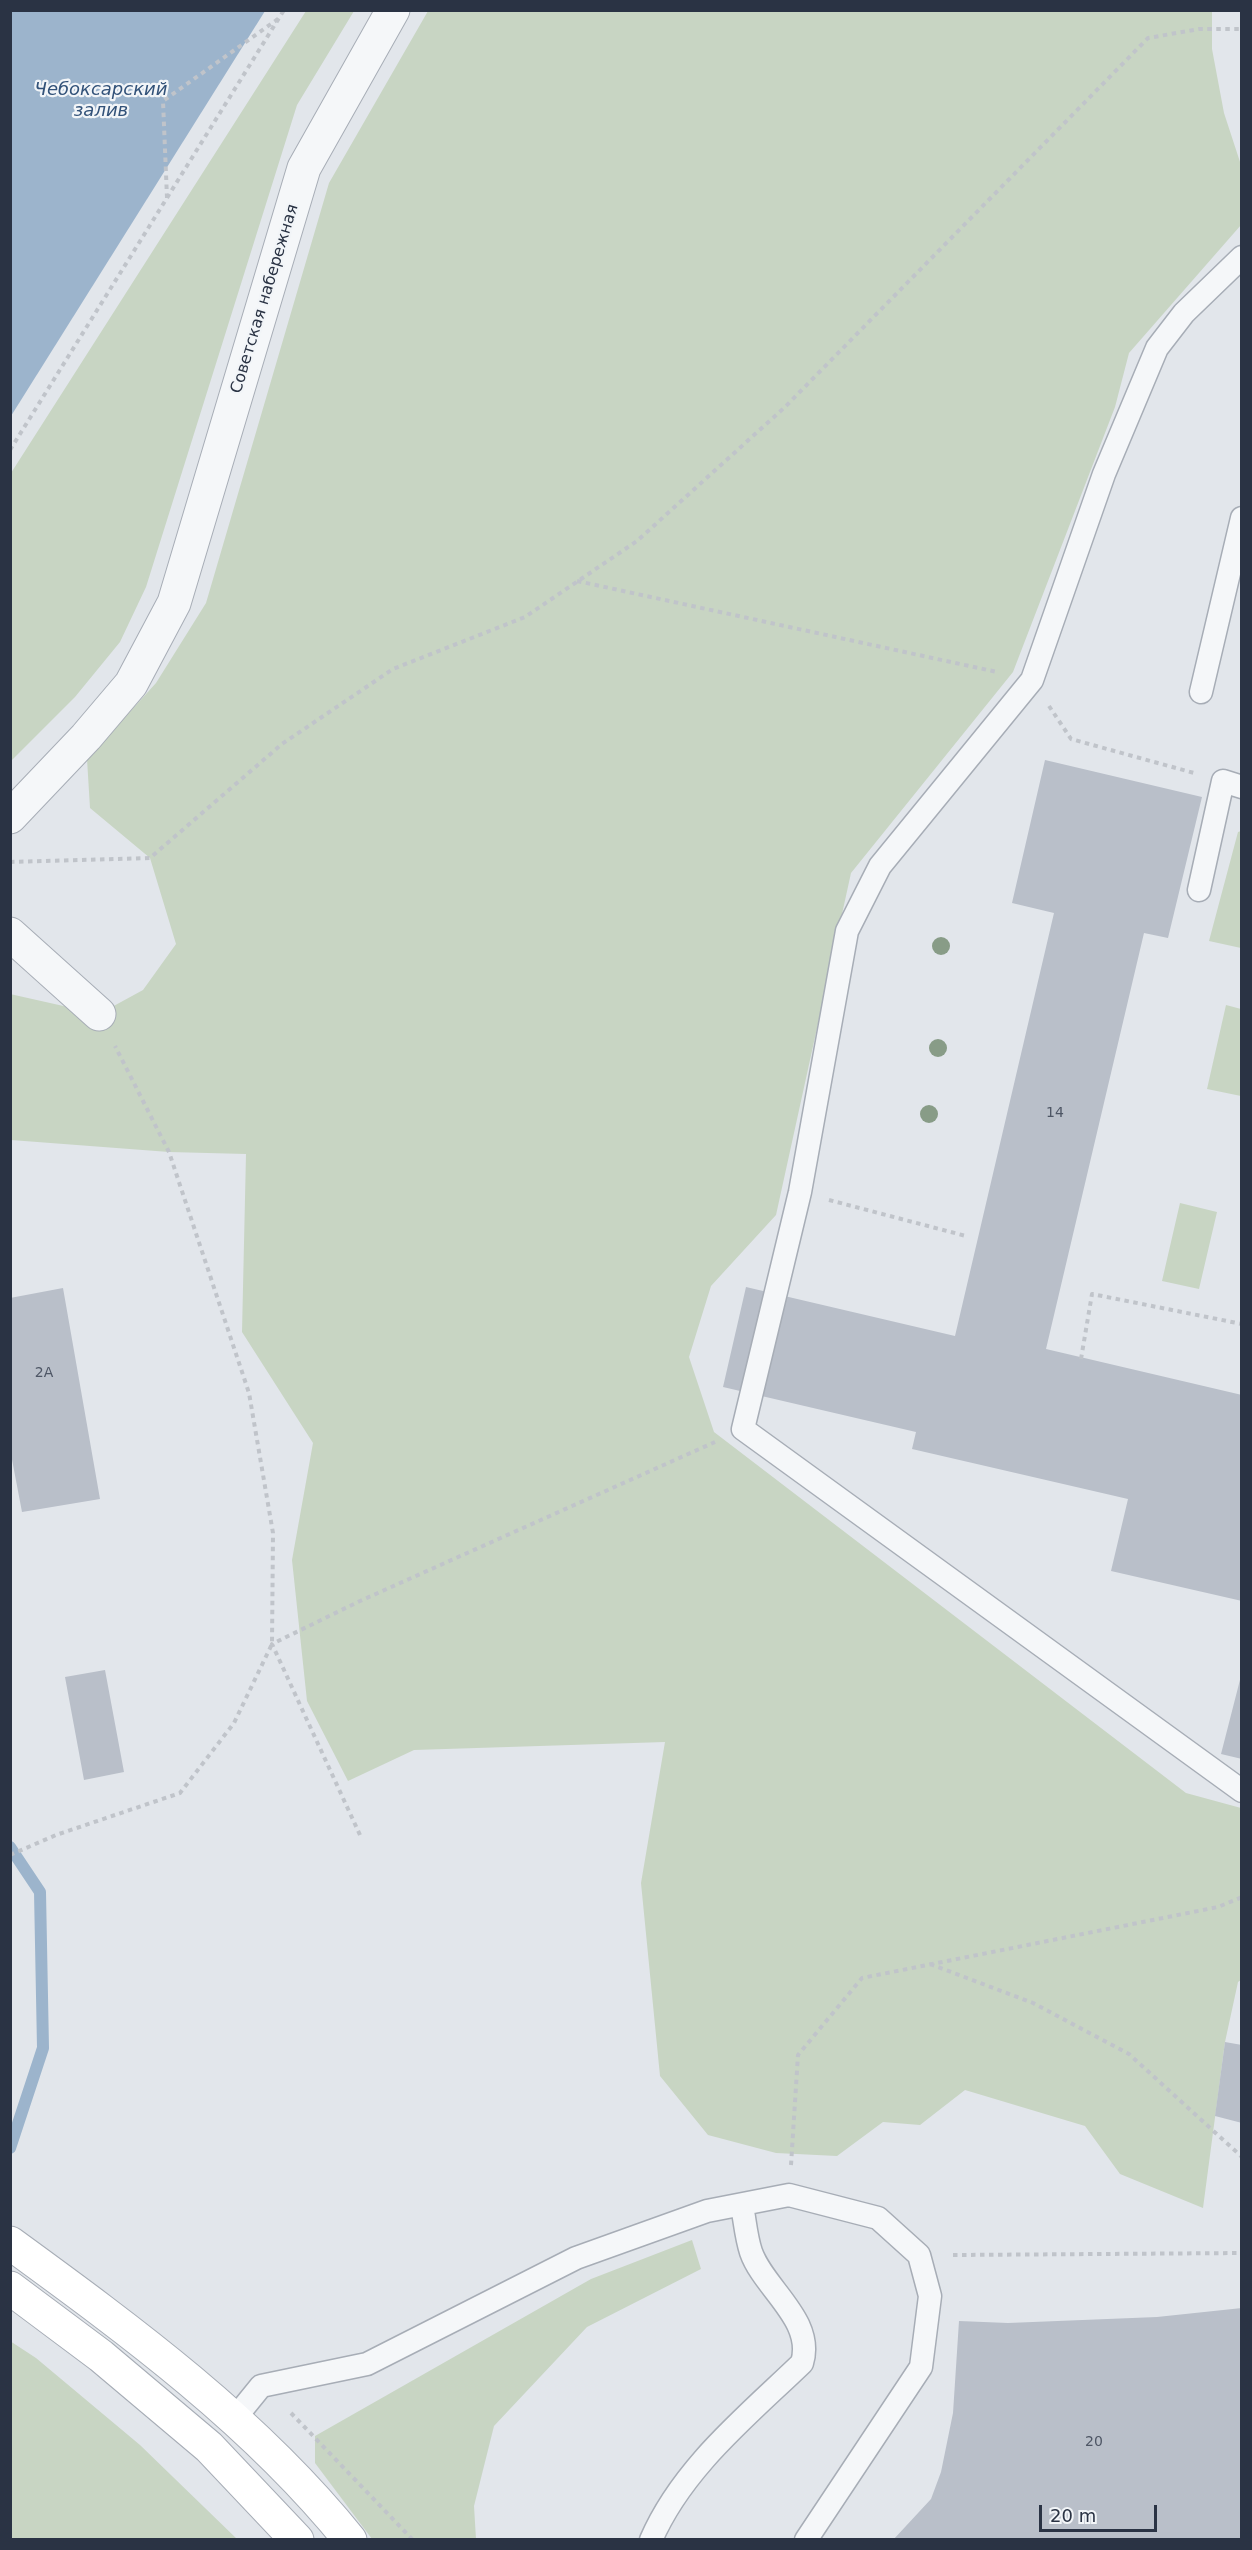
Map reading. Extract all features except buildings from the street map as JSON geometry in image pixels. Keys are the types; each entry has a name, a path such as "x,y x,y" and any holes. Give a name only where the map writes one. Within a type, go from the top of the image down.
{"main road":[{"path":"10,2243 120,2324 235,2418 323,2506 350,2540"},
{"path":"10,2288 100,2356 209,2447 297,2540"}],"street":[{"name":"Советская набережная","path":"10,817 86,738 131,684 174,603 304,168 393,10"},
{"path":"10,934 99,1014"}],"lane":[{"path":"1242,257 1184,313 1157,348 1104,474 1032,680 880,866 847,931 800,1192 743,1429 1242,1791"},
{"path":"1201,692 1242,518"},
{"path":"1199,891 1232,784"},
{"path":"235,2418 261,2386 368,2364 576,2258 707,2211 742,2206 789,2194 878,2217 919,2255 930,2296 921,2367 806,2540"},
{"path":"651,2540 662,2514 708,2453 802,2363 806,2349 802,2331 752,2253 742,2206"}],"path":[{"path":"10,450 284,10"},
{"path":"167,198 163,101 280,17"},
{"path":"10,862 150,858 282,744 393,669 525,617 637,541 785,406 1148,38 1199,29 1242,29"},
{"path":"577,581 1032,680 1071,739 1232,784"},
{"path":"10,1855 56,1835 180,1793 234,1723 272,1644 273,1533 249,1393 169,1152 99,1014"},
{"path":"800,1192 966,1236"},
{"path":"1081,1359 1092,1294 1242,1324"},
{"path":"272,1644 360,1601 743,1429"},
{"path":"272,1644 360,1835"},
{"path":"789,2194 798,2055 862,1978 1218,1907 1242,1897"},
{"path":"929,1964 1033,2003 1129,2054 1242,2157"},
{"path":"919,2255 1242,2253"},
{"path":"315,2436 413,2540"}],"green space":[{"path":"306,11 354,11 297,105 146,587 120,642 75,697 11,761 11,473"},
{"path":"428,11 1212,11 1212,49 1224,113 1241,165 1241,225 1129,353 1115,407 1013,672 851,873 776,1215 711,1286 689,1357 714,1432 1186,1793 1241,1808 1241,1980 1238,1982 1225,2042 1203,2208 1120,2174 1085,2126 965,2090 920,2125 883,2122 837,2156 776,2153 708,2135 660,2076 641,1883 665,1742 414,1750 348,1781 307,1701 292,1560 313,1443 242,1332 246,1154 169,1152 11,1140 10,994 99,1014 143,990 176,944 150,858 90,808 87,759 156,683 206,603 329,183"},
{"path":"1241,831 1241,948 1209,941 1238,832"},
{"path":"1226,1005 1241,1009 1241,1096 1207,1089"},
{"path":"1180,1203 1217,1212 1199,1289 1162,1281"},
{"path":"692,2240 701,2269 587,2327 494,2426 474,2506 476,2539 372,2539 315,2463 315,2436 591,2279"},
{"path":"10,2341 36,2358 140,2445 237,2539 11,2539"}],"water":[{"name":"Чебоксарский залив","path":"10,11 265,11 11,416"}],"waterway":[{"path":"10,1847 40,1892 43,2048 10,2148"}]}
